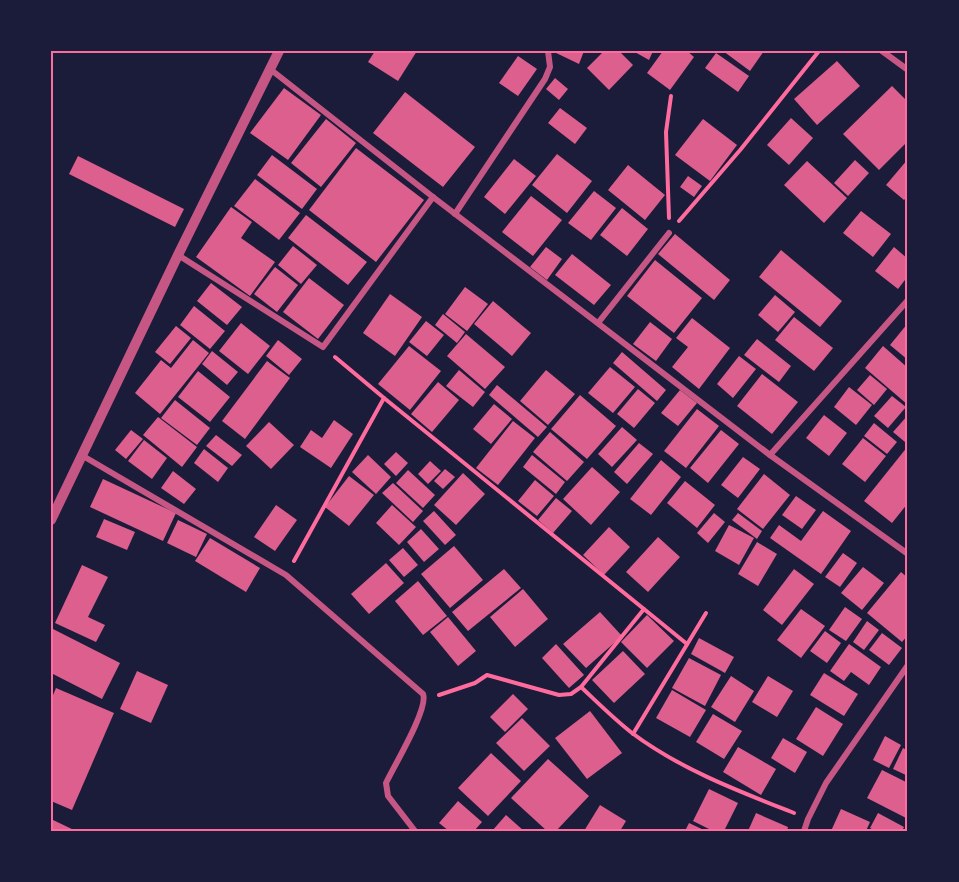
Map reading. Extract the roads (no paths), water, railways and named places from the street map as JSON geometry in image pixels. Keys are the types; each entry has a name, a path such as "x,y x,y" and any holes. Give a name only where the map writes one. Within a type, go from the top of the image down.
{"street":[{"path":"51,520 279,51"},
{"path":"455,214 545,79 550,67 548,51"},
{"path":"882,51 908,70"},
{"path":"270,69 770,455 908,554"},
{"path":"178,255 323,347 433,197"},
{"path":"598,323 669,233"},
{"path":"770,455 908,300"},
{"path":"83,456 286,575 417,687 426,699 422,713 386,783 388,796 415,831"},
{"path":"804,831 826,783 908,665"}]}
